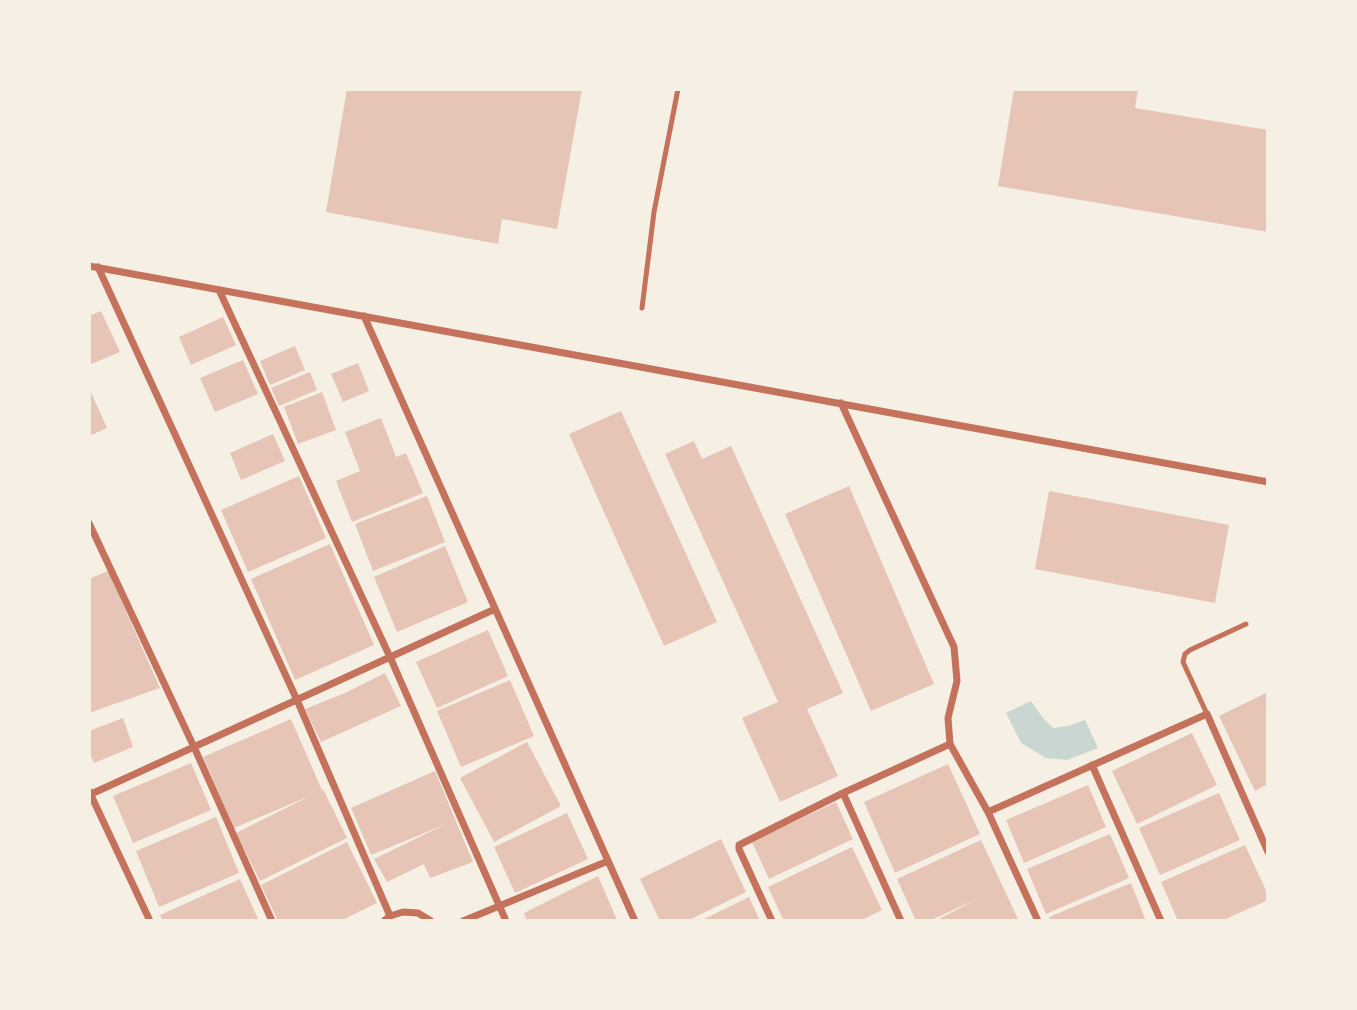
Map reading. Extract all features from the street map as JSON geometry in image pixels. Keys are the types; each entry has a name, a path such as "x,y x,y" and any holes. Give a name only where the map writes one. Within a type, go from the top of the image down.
{"street":[{"path":"89,266 1268,482"},
{"path":"98,267 297,700 387,918 403,912 418,913 431,921"},
{"path":"219,290 390,657 506,921"},
{"path":"363,316 635,921"},
{"path":"841,403 954,647 957,681 948,718 950,744 988,812 1038,921"},
{"path":"89,523 272,921"},
{"path":"150,921 90,793 495,610"},
{"path":"988,812 1207,714 1268,852"},
{"path":"772,921 739,849 741,843 950,744"},
{"path":"1092,765 1161,921"},
{"path":"844,793 901,921"},
{"path":"463,921 608,861"}],"lane":[{"path":"642,308 654,212 678,89"},
{"path":"1207,714 1183,662 1185,654 1246,624"}],"shaded area":[{"path":"1031,701 1053,728 1085,720 1098,748 1067,760 1046,758 1021,743 1006,713"}],"building":[{"path":"347,89 582,89 557,229 502,219 498,244 326,212"},
{"path":"1014,89 1138,89 1135,108 1268,130 1268,232 998,186"},
{"path":"101,311 120,352 89,365 89,316"},
{"path":"223,317 236,345 191,365 179,337"},
{"path":"295,346 305,370 270,385 260,361"},
{"path":"243,360 258,394 215,412 200,378"},
{"path":"358,363 369,391 343,402 331,374"},
{"path":"310,372 317,390 279,406 271,388"},
{"path":"89,388 107,428 89,436"},
{"path":"322,392 336,430 298,444 284,407"},
{"path":"621,411 717,622 664,646 569,434"},
{"path":"381,418 396,457 406,453 423,493 352,522 336,481 360,471 345,432"},
{"path":"273,434 285,461 241,480 230,453"},
{"path":"694,441 702,459 731,446 843,693 807,709 838,776 780,802 742,718 778,702 665,454"},
{"path":"299,476 326,538 248,572 221,510"},
{"path":"849,486 934,684 871,711 785,514"},
{"path":"1049,491 1229,525 1215,603 1035,569"},
{"path":"427,496 445,542 373,571 355,524"},
{"path":"330,544 374,645 295,680 251,579"},
{"path":"445,546 468,602 397,632 374,577"},
{"path":"108,571 160,688 89,713 89,579"},
{"path":"488,630 508,676 437,708 416,662"},
{"path":"385,673 401,706 321,742 305,709"},
{"path":"510,680 534,736 461,767 437,711"},
{"path":"1268,692 1268,784 1255,791 1219,716"},
{"path":"123,718 133,747 94,763 89,752 89,731"},
{"path":"291,719 322,790 347,838 260,881 236,833 312,795 234,828 203,757"},
{"path":"1192,733 1217,785 1137,824 1112,771"},
{"path":"527,742 561,806 494,842 460,778"},
{"path":"191,763 211,810 133,843 113,796"},
{"path":"948,764 980,834 895,873 864,802"},
{"path":"435,771 473,862 430,878 424,864 387,882 374,859 446,824 371,855 351,808"},
{"path":"1088,785 1106,827 1024,863 1006,820"},
{"path":"1219,793 1240,840 1160,875 1139,828"},
{"path":"836,802 853,839 769,879 752,842"},
{"path":"567,813 588,859 515,893 494,847"},
{"path":"216,817 239,873 159,907 136,851"},
{"path":"1110,834 1129,878 1046,914 1027,869"},
{"path":"721,839 746,892 687,921 660,921 640,879"},
{"path":"981,840 1019,921 935,921 979,898 929,921 916,921 897,879"},
{"path":"347,842 377,903 340,921 278,921 261,885"},
{"path":"1245,845 1268,900 1221,921 1178,921 1161,882"},
{"path":"852,847 882,910 860,921 784,921 768,887"},
{"path":"598,876 617,920 527,921 524,913"},
{"path":"240,879 259,921 163,921 160,915"},
{"path":"1131,883 1146,921 1051,921 1049,917"},
{"path":"749,897 760,921 700,921"}]}
